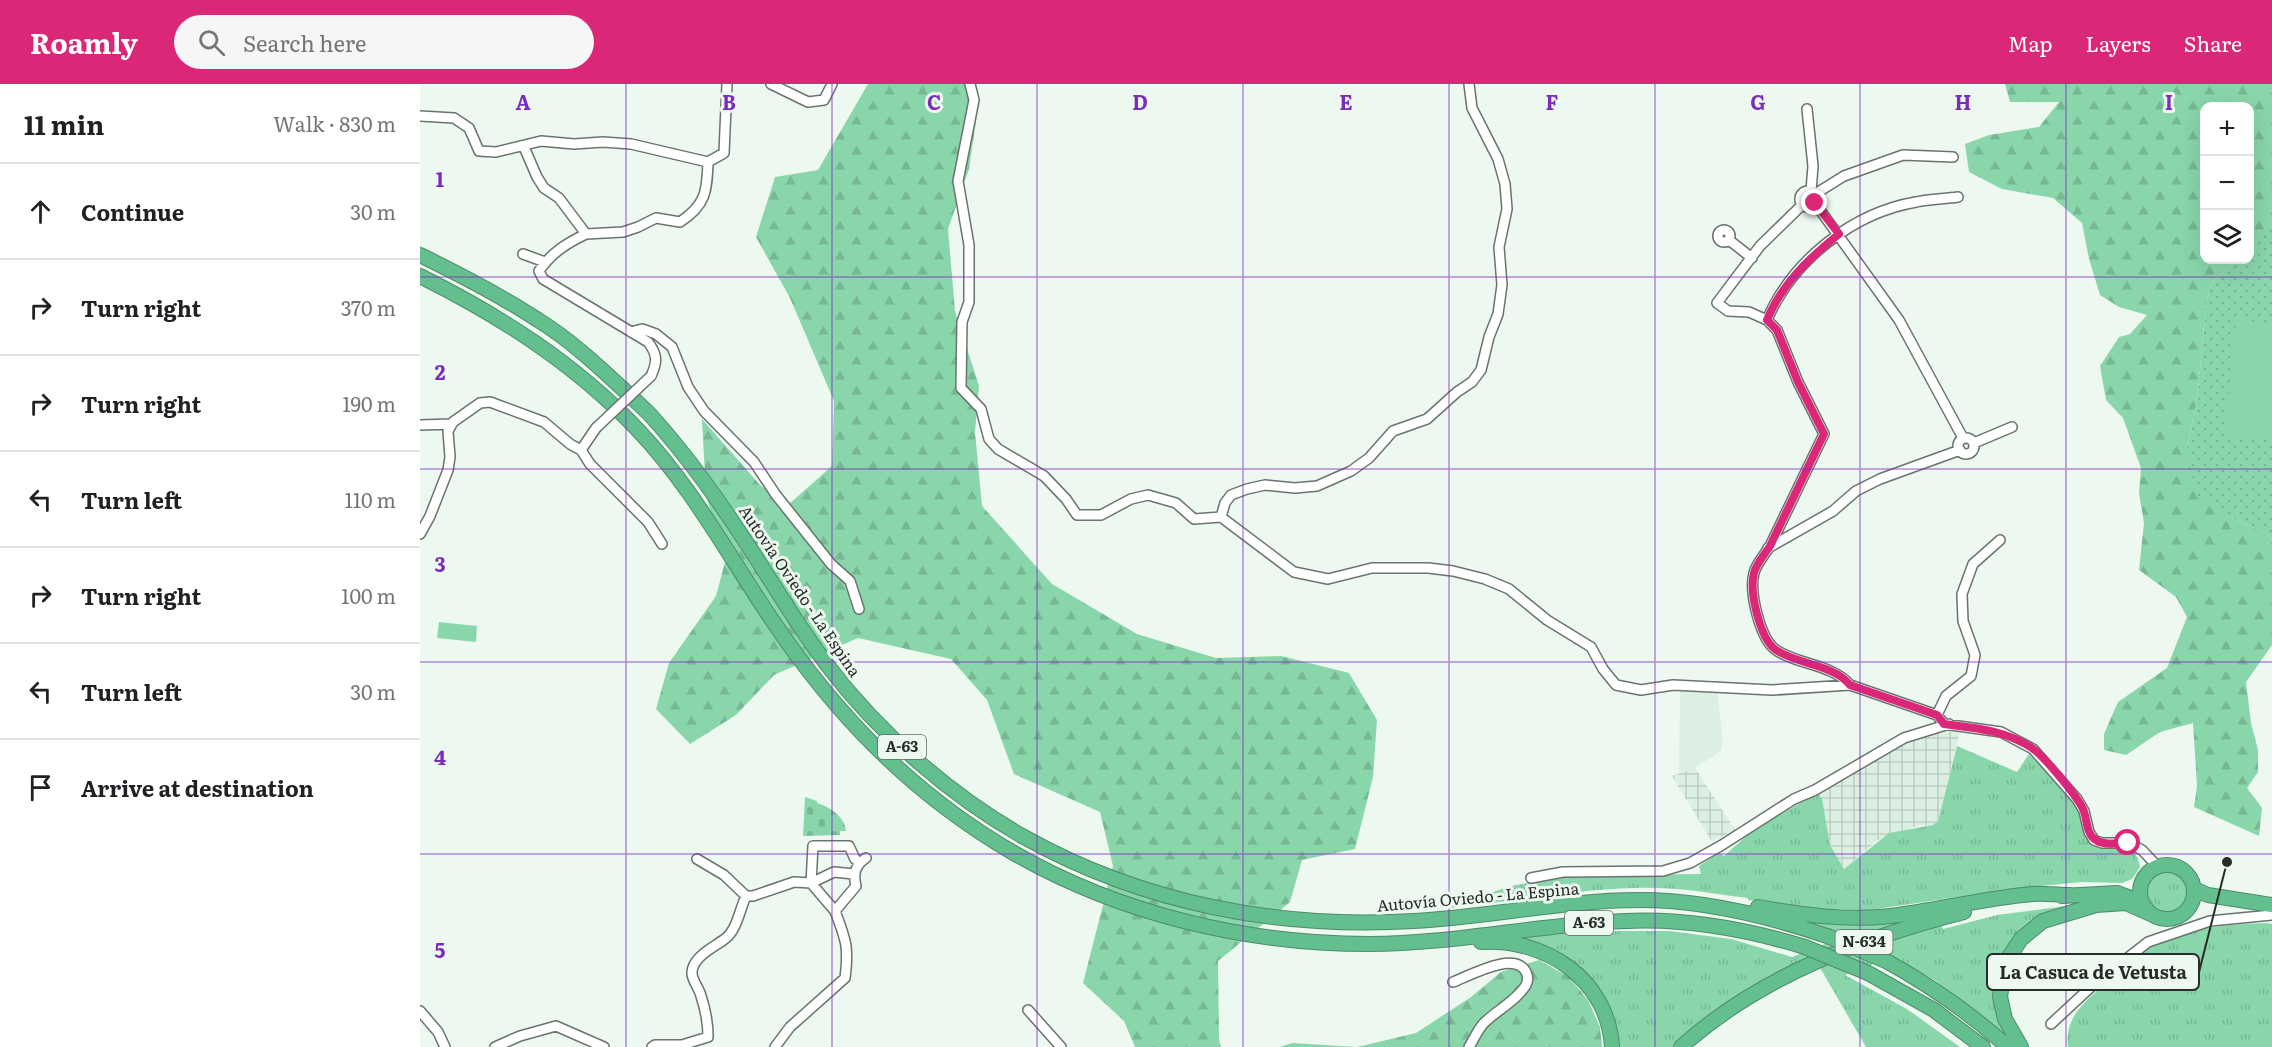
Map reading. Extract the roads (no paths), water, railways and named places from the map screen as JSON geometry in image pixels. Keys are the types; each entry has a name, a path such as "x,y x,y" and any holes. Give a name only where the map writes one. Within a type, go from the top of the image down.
{"highway":[{"name":"Autovía Oviedo - La Espina","path":"420,255 481,285 542,322 598,366 651,416 702,477 822,657 866,711 912,756 965,798 1023,836 1094,871 1147,890 1207,907 1276,919 1328,923 1416,921 1557,905 1641,900 1711,906 1770,919 1830,937 1888,963 1945,997 2008,1047"},
{"name":"A-63","path":"420,276 475,303 531,339 588,382 637,429 690,492 812,676 853,725 898,769 952,813 1013,853 1085,888 1143,909 1244,934 1286,940 1371,944 1638,921 1716,925 1805,946 1868,973 1934,1010 1983,1047"},
{"path":"2158,867 2180,868 2191,878 2194,890 2191,906"},
{"name":"N-634","path":"2117,893 2144,879 2158,867"},
{"path":"2142,902 2141,887 2144,879"},
{"path":"2194,890 2223,898 2272,905"},
{"path":"1557,905 1590,899 1677,897 1717,900 1798,914 1843,918 1890,916 2036,893 2070,895"},
{"name":"N-634","path":"1681,1047 1707,1025 1756,994 1816,961 1924,922 1972,910 2070,895 2117,893 2142,902 2153,915"},
{"path":"2021,1047 2005,1018 2000,997 2004,969 2021,939 2043,921 2096,904 2126,903 2163,919 2173,919 2191,906 2223,898"},
{"path":"1371,944 1402,947 1495,941 1534,948 1551,955 1581,977 1595,993 1607,1017 1612,1047"}],"street":[{"path":"420,116 454,118 469,128 479,151 496,152 541,141 574,144 603,142 631,144 708,162 724,153 727,84"},
{"path":"771,84 808,102 824,100 832,84"},
{"path":"970,84 974,100 958,181 969,245 969,302 962,322 961,387 981,410 989,439 998,449 1044,476 1066,499 1077,515 1101,515 1131,499 1148,495 1176,503 1194,519 1221,517 1294,572 1328,579 1372,568 1428,568 1454,571 1485,579 1509,589 1547,620 1591,647 1603,669 1616,685 1641,690 1673,685 1772,690 1850,685 1937,715 1944,724 2001,732 2033,749 2077,799 2084,811 2089,832 2094,840 2102,843 2128,843 2142,850 2158,867"},
{"path":"1221,517 1225,503 1232,495 1247,489 1265,485 1295,488 1317,486 1351,471 1369,458 1392,431 1427,419 1457,392 1472,382 1481,370 1498,314 1502,285 1499,247 1507,209 1498,159 1472,108 1469,84"},
{"path":"1802,205 1809,207 1814,196 1814,166 1807,109"},
{"path":"524,147 544,188 559,198 586,234"},
{"path":"1814,196 1844,176 1903,155 1953,157"},
{"path":"581,450 596,428 651,376 656,364 656,352 648,342 543,279 539,271 545,262 566,244 586,234 623,232 656,218 680,222 696,212 707,188 708,162"},
{"path":"1802,205 1801,194 1806,191 1814,196 1899,321 1964,438"},
{"path":"1767,320 1775,302 1800,268 1839,234 1870,216 1915,202 1958,198"},
{"path":"1802,205 1784,220 1717,303 1728,311 1749,312 1767,320 1777,330 1798,382 1824,434 1754,574 1755,605 1761,632 1775,649 1845,678 1850,685"},
{"path":"1729,240 1752,258"},
{"path":"523,254 545,262"},
{"path":"631,332 642,329 656,334 672,347 688,387 704,411 754,462 776,495 831,564 850,581 859,609"},
{"path":"420,534 430,516 448,470 450,457 448,431 452,424 480,403 490,402 544,422 570,444 581,450 590,464 648,522 662,544"},
{"path":"420,425 452,424"},
{"path":"1974,443 2012,427"},
{"path":"1964,438 1974,443"},
{"path":"1960,450 1959,444 1964,438"},
{"path":"1768,548 1833,511 1856,491 1880,479 1960,450 1968,453 1973,449 1974,443"},
{"path":"1937,715 1946,696 1971,676 1975,656 1963,621 1962,594 1973,564 2000,540"},
{"path":"1531,878 1563,872 1663,871 1690,863 1722,846 1794,799 1815,790 1904,738 1948,724"},
{"path":"775,1047 790,1027 845,978 848,955 846,941 835,911 811,883 813,846 849,846 855,859 863,860 854,874 856,886 835,911"},
{"path":"697,859 724,875 746,896 753,896 794,882 811,883 834,872 854,874"},
{"path":"652,1047 682,1045 708,1037 701,994 694,982 692,971 704,954 728,936 746,896"},
{"path":"2051,1024 2102,978 2148,942 2210,921 2272,915"},
{"path":"1453,982 1505,963 1515,963 1525,969 1527,983 1482,1025 1470,1047"},
{"path":"1028,1010 1061,1047"},
{"path":"420,1011 438,1032 445,1047"},
{"path":"495,1047 519,1036 555,1026 604,1047"}],"place":[{"name":"La Casuca de Vetusta","path":"2227,862"}]}
